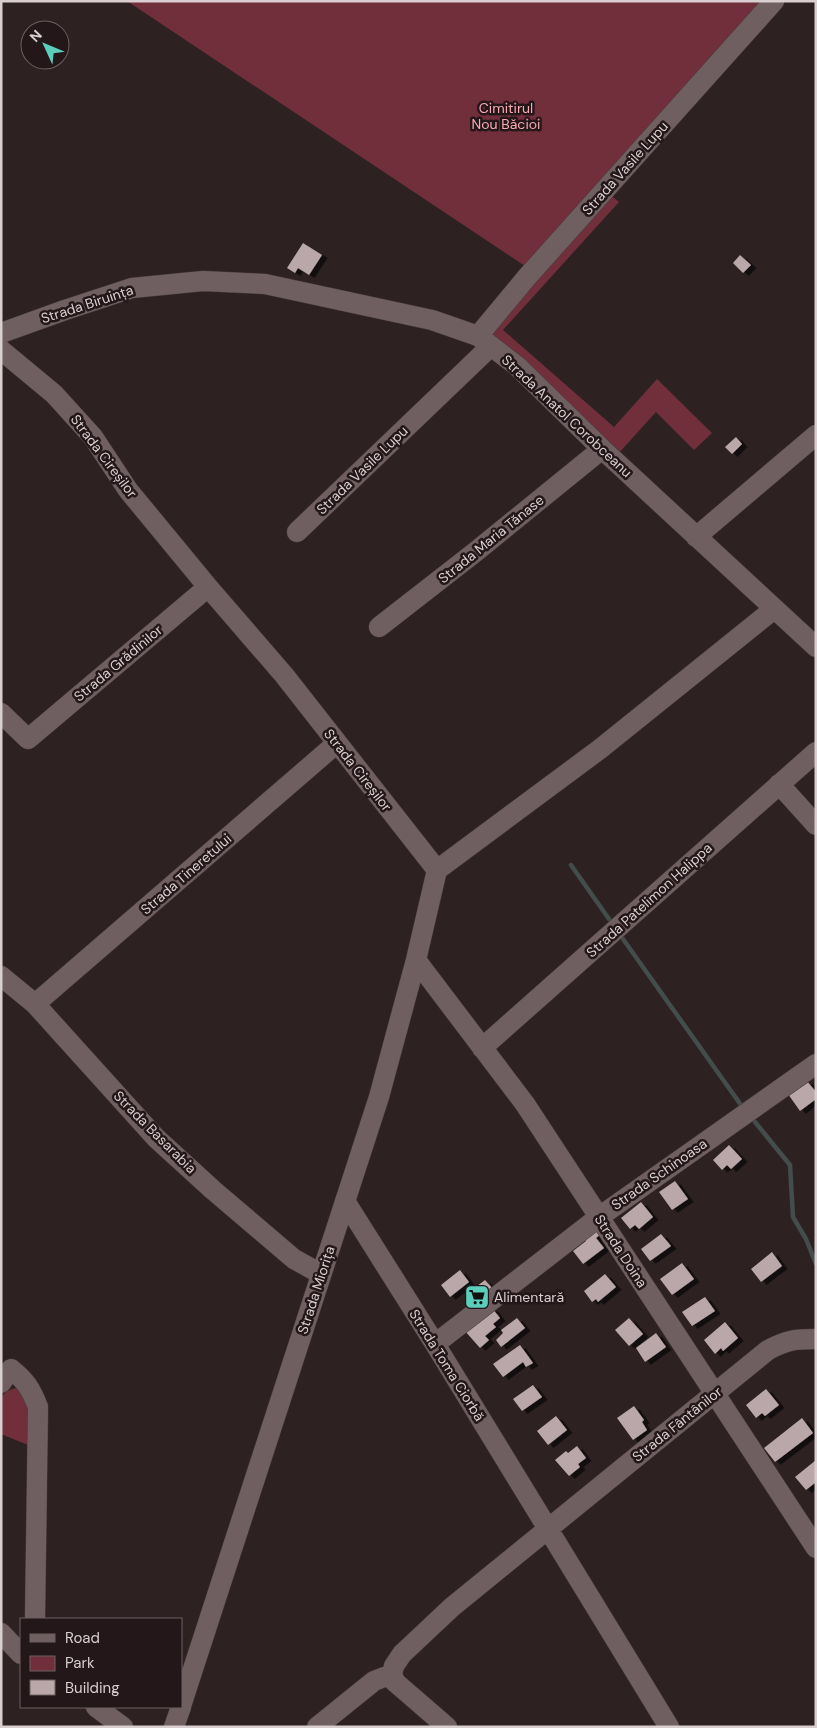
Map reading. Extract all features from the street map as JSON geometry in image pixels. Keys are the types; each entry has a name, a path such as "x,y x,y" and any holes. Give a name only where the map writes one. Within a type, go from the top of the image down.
{"street":[{"name":"Strada Vasile Lupu","path":"297,532 484,341 527,277 774,1"},
{"name":"Strada Biruința","path":"1,333 132,288 203,281 265,284"},
{"name":"Strada Anatol Corobceanu","path":"265,284 432,320 484,341 517,366 602,449 816,647"},
{"name":"Strada Cireșilor","path":"1,350 54,394 93,437 128,490 284,675 437,870"},
{"path":"696,537 816,435"},
{"name":"Strada Maria Tănase","path":"379,627 602,449"},
{"name":"Strada Grădinilor","path":"1,713 28,739 208,587"},
{"path":"437,870 600,749 774,609"},
{"name":"Strada Tineretului","path":"35,1004 337,743"},
{"name":"Strada Patelimon Halippa","path":"482,1048 816,752"},
{"path":"779,784 816,825"},
{"name":"Strada Miorița","path":"182,1703 379,1097 416,960 437,870"},
{"name":"Strada Doina","path":"416,960 525,1104 816,1548"},
{"name":"Strada Basarabia","path":"1,976 35,1004 156,1138 213,1190 294,1259 321,1274"},
{"name":"Strada Schinoasa","path":"435,1344 599,1217 816,1064"},
{"name":"Strada Toma Ciorbă","path":"345,1201 435,1344 669,1727"},
{"name":"Strada Fântânilor","path":"548,1530 768,1350 783,1342 796,1339 816,1339"},
{"path":"1,1383 11,1369 28,1386 38,1407 35,1618"},
{"path":"448,1727 395,1682 392,1674 394,1666 402,1654 452,1607 548,1530"},
{"path":"1,1633 20,1653"},
{"path":"317,1727 374,1681 392,1674"},
{"path":"97,1708 123,1727"},
{"name":"Strada Miorița","path":"174,1727 180,1708"}],"green space":[{"name":"Cimitirul Nou Băcioi","path":"127,1 764,1 525,266"},
{"path":"609,194 619,202 503,330 614,427 657,379 712,433 694,450 656,412 618,454 486,335"},
{"path":"19,1387 28,1396 28,1445 1,1434 1,1398 6,1391"}],"building":[{"path":"303,243 322,255 309,275 298,268 295,273 287,268"},
{"path":"740,255 751,265 743,273 733,263"},
{"path":"736,437 742,444 732,454 725,447"},
{"path":"807,1081 816,1092 816,1099 800,1111 788,1094"},
{"path":"729,1145 742,1159 731,1169 727,1165 722,1170 713,1160"},
{"path":"675,1181 688,1199 672,1210 659,1192"},
{"path":"641,1202 653,1217 639,1229 635,1225 630,1229 621,1218"},
{"path":"597,1228 601,1234 596,1238 604,1248 583,1264 573,1251 586,1241 584,1238"},
{"path":"661,1234 671,1246 650,1261 641,1249"},
{"path":"772,1252 782,1266 761,1282 751,1269"},
{"path":"682,1263 694,1279 672,1295 660,1279"},
{"path":"460,1270 469,1282 450,1297 441,1285"},
{"path":"605,1274 616,1287 598,1302 596,1299 592,1302 584,1291"},
{"path":"485,1280 493,1289 474,1303 469,1297 474,1293 472,1290"},
{"path":"705,1297 715,1311 692,1326 682,1312"},
{"path":"492,1308 500,1318 493,1324 496,1327 485,1336 489,1340 480,1348 465,1331"},
{"path":"517,1318 525,1328 501,1347 496,1340 503,1333 501,1330"},
{"path":"629,1318 643,1334 629,1346 615,1330"},
{"path":"725,1322 738,1338 723,1351 721,1348 715,1354 704,1340"},
{"path":"656,1333 666,1347 645,1362 636,1348"},
{"path":"520,1345 533,1363 526,1367 523,1362 503,1377 493,1364"},
{"path":"533,1385 542,1397 522,1411 513,1399"},
{"path":"766,1389 779,1405 765,1416 762,1413 756,1418 746,1405"},
{"path":"634,1406 644,1420 642,1422 647,1430 633,1440 617,1418"},
{"path":"556,1416 567,1430 548,1445 537,1431"},
{"path":"802,1418 813,1433 775,1462 764,1448"},
{"path":"577,1446 586,1458 578,1464 580,1467 569,1476 555,1460 566,1451 568,1453"},
{"path":"816,1460 816,1482 806,1490 795,1477"}],"waterway":[{"path":"571,865 609,919"},
{"path":"623,939 741,1105"},
{"path":"755,1122 790,1165 793,1217 806,1239 816,1264"}],"place":[{"name":"Alimentară","path":"477,1297"}]}
